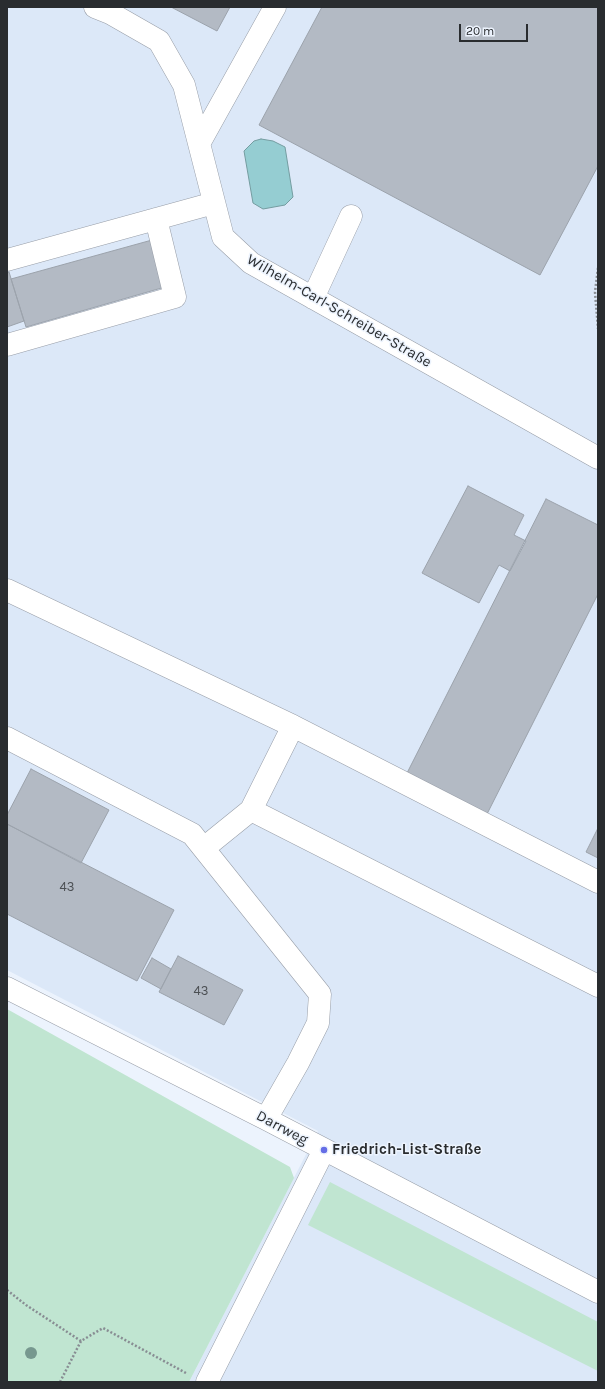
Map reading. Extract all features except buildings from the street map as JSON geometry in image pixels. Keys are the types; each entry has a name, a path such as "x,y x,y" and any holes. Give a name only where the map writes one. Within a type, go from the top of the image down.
{"street":[{"name":"Wilhelm-Carl-Schreiber-Straße","path":"95,7 159,41 184,85 200,142 223,237 251,263 598,458"},
{"path":"200,142 275,7"},
{"path":"7,260 214,203"},
{"path":"313,298 351,216"},
{"path":"7,345 175,297 156,219"},
{"path":"7,590 293,726 598,882"},
{"path":"204,848 251,810 293,726"},
{"path":"7,738 192,834 320,994 318,1024 266,1119"},
{"path":"251,810 598,986"},
{"name":"Darrweg","path":"7,988 266,1119 598,1292"},
{"path":"199,1378 324,1150"}],"path":[{"path":"598,268 595,292 598,329"},
{"path":"7,1290 26,1305 81,1341"},
{"path":"60,1382 81,1341 102,1328 199,1378"}],"shaded area":[{"path":"7,7 598,7 598,1382 189,1382 318,1131 7,970"}],"green space":[{"path":"7,1009 290,1167 294,1178 189,1382 7,1382"},
{"path":"330,1182 598,1322 598,1371 308,1225"}],"water":[{"path":"261,139 273,141 285,147 293,197 285,205 263,209 253,203 244,151 254,141"}],"place":[{"name":"Friedrich-List-Straße","path":"324,1150"}]}
